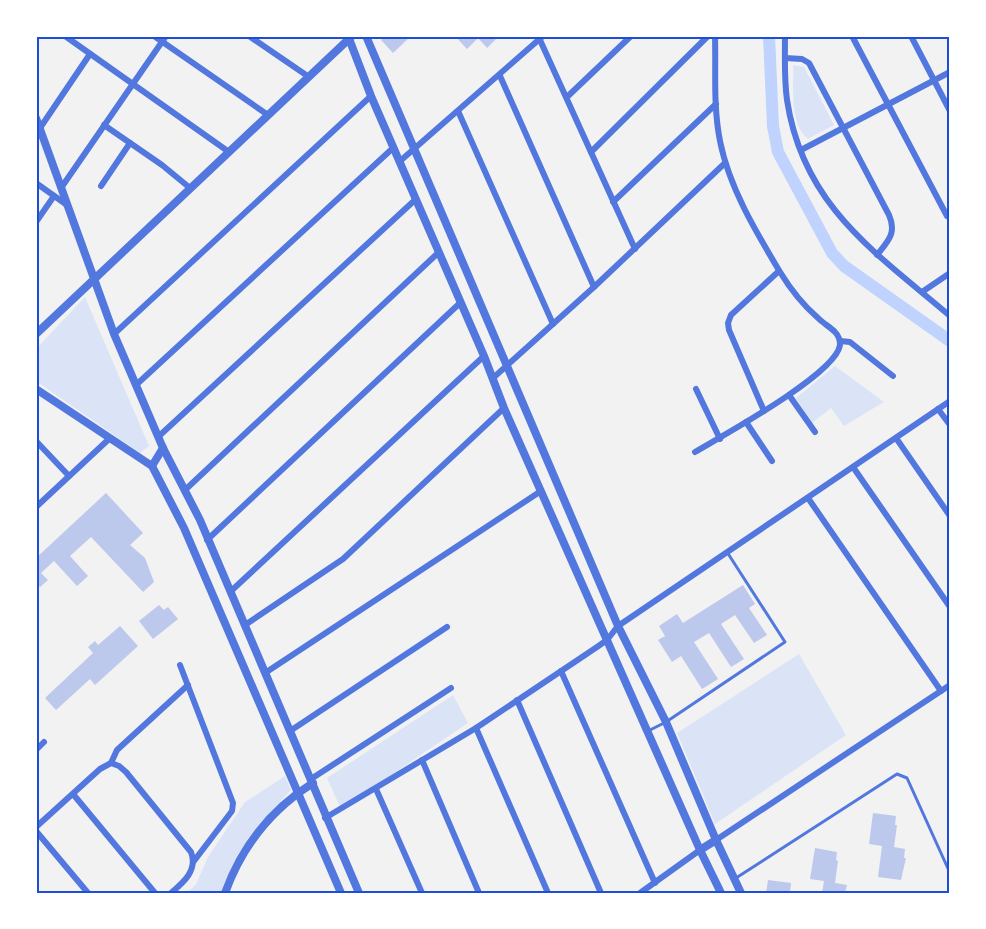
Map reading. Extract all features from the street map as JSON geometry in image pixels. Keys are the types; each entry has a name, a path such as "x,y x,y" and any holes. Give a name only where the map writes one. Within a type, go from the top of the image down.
{"street":[{"path":"65,36 229,152"},
{"path":"154,36 164,39 268,115"},
{"path":"249,36 309,77"},
{"path":"366,36 618,626 666,722 741,893"},
{"path":"567,97 632,36"},
{"path":"591,152 708,36"},
{"path":"695,452 720,439 789,395 823,368 837,351 840,341 834,331 820,321 797,297 779,271 752,222 725,163 719,139 716,104 715,36"},
{"path":"785,36 789,108 801,150 817,184 831,207 850,230 950,316"},
{"path":"852,36 947,216"},
{"path":"911,36 950,111"},
{"path":"36,334 349,37 371,96 484,356 504,408 721,893"},
{"path":"399,162 542,38 634,249"},
{"path":"61,188 164,39"},
{"path":"40,128 90,54"},
{"path":"785,58 802,59 809,63 893,225 891,238 878,255"},
{"path":"801,150 950,72"},
{"path":"500,76 594,287"},
{"path":"114,334 371,96"},
{"path":"614,202 716,104"},
{"path":"458,111 552,324"},
{"path":"36,118 114,334 158,437 185,490 245,625 359,893"},
{"path":"104,125 170,171 190,189"},
{"path":"101,186 130,143"},
{"path":"136,385 393,148"},
{"path":"493,378 594,287 725,163"},
{"path":"36,183 67,205"},
{"path":"36,222 54,196"},
{"path":"158,437 416,199"},
{"path":"185,490 439,252"},
{"path":"764,411 728,323 731,315 779,271"},
{"path":"922,292 950,273"},
{"path":"207,540 460,303"},
{"path":"840,341 850,342 893,376"},
{"path":"230,592 484,356"},
{"path":"36,389 152,466 184,528 341,893"},
{"path":"696,389 720,439"},
{"path":"789,395 815,432"},
{"path":"326,818 476,728 607,640 618,626 950,401"},
{"path":"245,625 343,560 504,408"},
{"path":"938,409 950,425"},
{"path":"746,422 772,461"},
{"path":"896,438 950,516"},
{"path":"36,507 109,439"},
{"path":"36,441 69,476"},
{"path":"152,466 163,448"},
{"path":"853,467 950,607"},
{"path":"265,673 542,491"},
{"path":"808,498 941,691"},
{"path":"290,731 447,627"},
{"path":"171,893 189,876 194,861 231,811 233,803 180,665"},
{"path":"561,671 655,883"},
{"path":"640,893 700,850 950,685"},
{"path":"88,893 36,829 100,769 111,763 117,750 188,686"},
{"path":"225,893 239,860 254,835 274,813 312,781 451,688"},
{"path":"517,700 602,893"},
{"path":"476,728 548,893"},
{"path":"36,749 44,742"},
{"path":"422,760 479,893"},
{"path":"111,763 126,772 190,848 194,861"},
{"path":"376,789 422,893"},
{"path":"73,794 154,893"}],"lane":[{"path":"648,731 666,722 785,642 728,552"},
{"path":"735,879 897,774 907,778 950,873"}],"shaded area":[{"path":"793,65 804,67 834,125 808,139 802,132 795,115"},
{"path":"85,297 149,446 140,453 36,381 36,349"},
{"path":"835,366 884,402 844,426 831,408 812,423 796,398"},
{"path":"799,654 846,735 715,824 677,733"},
{"path":"453,695 468,723 341,809 327,778"},
{"path":"285,776 291,790 251,838 235,864 223,893 187,893 196,884 208,857 245,802"}],"building":[{"path":"385,36 411,36 393,53 381,40"},
{"path":"455,36 499,36 487,48 478,38 467,49"},
{"path":"106,493 143,533 130,545 145,558 154,582 143,592 91,537 70,556 88,576 77,586 54,561 41,573 48,580 40,587 36,583 36,558"},
{"path":"743,585 755,604 749,608 767,635 754,643 735,615 721,624 744,659 731,667 709,633 694,642 718,679 702,689 681,656 672,662 658,640 665,636 659,626 677,614 683,623"},
{"path":"159,605 164,610 168,607 178,619 153,639 139,621"},
{"path":"120,626 138,646 95,685 90,679 56,710 45,698 93,653 88,647 95,641 98,645"},
{"path":"873,813 896,816 894,847 905,849 904,858 906,858 901,880 878,877 882,846 869,844"},
{"path":"815,848 837,852 835,883 847,885 845,893 822,893 824,881 810,879"},
{"path":"768,880 791,883 790,893 766,893"}],"waterway":[{"path":"769,36 773,126 778,152 832,253 844,266 950,341"}]}
